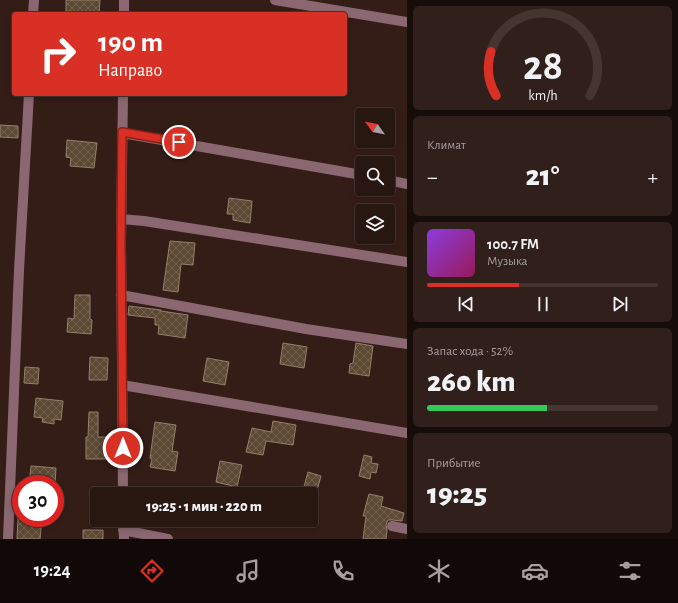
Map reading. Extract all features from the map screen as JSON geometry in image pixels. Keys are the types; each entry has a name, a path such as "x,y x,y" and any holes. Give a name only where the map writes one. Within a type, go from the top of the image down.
{"street":[{"path":"33,12 34,0"},
{"path":"124,0 124,12"},
{"path":"275,0 407,22"},
{"path":"8,539 29,96"},
{"path":"123,96 121,219 123,487"},
{"path":"122,132 355,174"},
{"path":"395,181 407,184"},
{"path":"121,219 152,222 407,262"},
{"path":"121,295 306,329 407,344"},
{"path":"122,386 407,433"},
{"path":"392,526 407,529"},
{"path":"123,530 168,539"}],"building":[{"path":"66,0 100,0 99,12 66,11"},
{"path":"0,125 18,126 18,138 0,137"},
{"path":"67,140 97,143 94,168 70,166 71,158 66,157"},
{"path":"229,198 252,201 250,223 233,220 233,214 227,214"},
{"path":"170,241 195,243 193,265 181,264 178,292 163,290"},
{"path":"75,295 90,295 90,319 92,320 91,334 67,332 68,318 74,319"},
{"path":"129,306 188,315 185,338 158,334 159,325 155,325 155,318 128,315"},
{"path":"283,343 307,347 304,368 280,364"},
{"path":"356,343 373,346 369,376 349,373 350,364 353,363"},
{"path":"90,357 108,358 107,380 89,380"},
{"path":"207,358 229,362 225,385 203,381"},
{"path":"25,367 39,368 38,384 24,383"},
{"path":"36,398 63,401 61,420 54,419 54,424 42,422 43,418 34,417"},
{"path":"89,412 98,412 98,437 107,437 107,459 86,459 86,437 88,437"},
{"path":"273,421 296,425 293,445 266,441 263,455 246,452 252,428 271,432"},
{"path":"155,422 176,425 172,451 178,452 175,471 150,467"},
{"path":"364,455 372,457 371,463 378,464 376,473 371,472 370,479 359,476"},
{"path":"220,461 242,465 237,487 216,482"},
{"path":"31,466 56,468 56,475 30,475"},
{"path":"308,472 321,476 318,487 304,487"},
{"path":"369,494 383,497 381,506 404,513 402,521 388,520 386,525 386,539 363,539 366,516 363,516"},
{"path":"18,527 41,527 40,539 17,539"},
{"path":"83,530 103,530 103,539 83,539"}],"route":[{"path":"123,448 121,242 122,132 179,142"}]}
